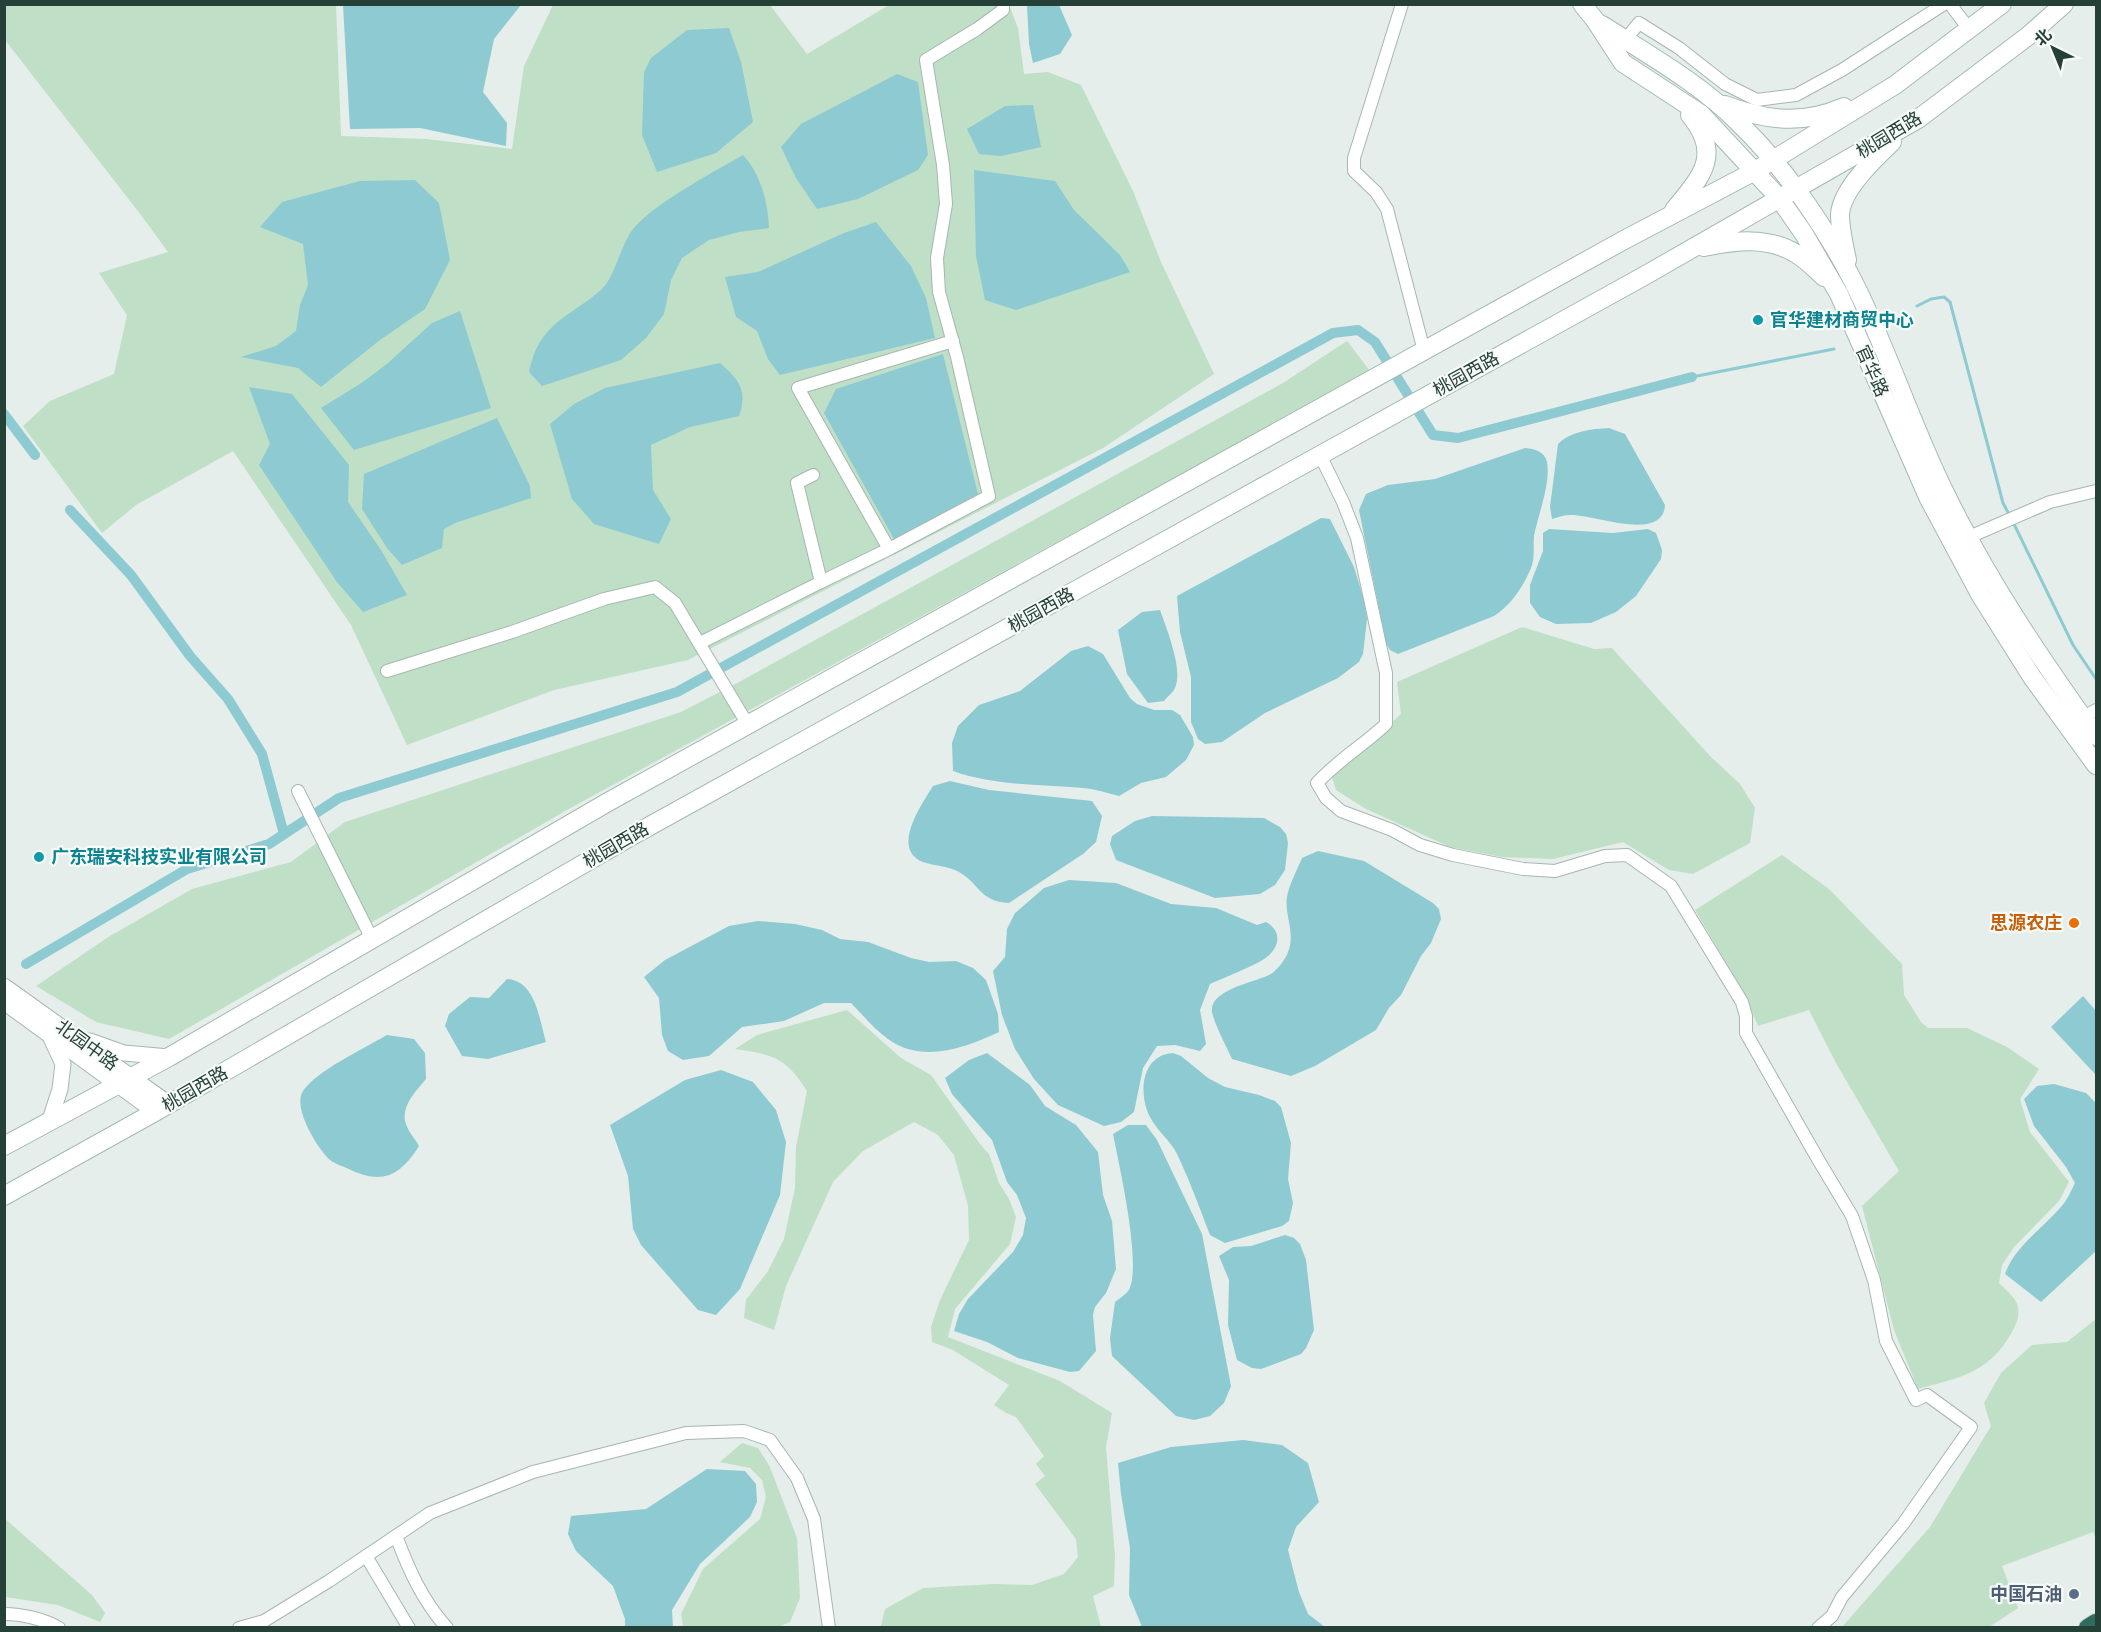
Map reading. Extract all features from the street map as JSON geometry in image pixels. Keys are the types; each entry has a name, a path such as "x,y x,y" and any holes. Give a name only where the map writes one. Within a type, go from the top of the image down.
{"highway":[{"path":"2088,1628 2097,1623"}],"main road":[{"name":"官华路","path":"1582,4 1623,63 1701,114 1755,171 1787,194 1833,246 1852,279 1935,472 1996,588 2034,648 2097,736"},
{"path":"4,1146 169,1057 608,802 1417,354 1755,171 1895,85 2002,4"},
{"name":"桃园西路","path":"4,1196 162,1108 628,838 1688,251 1918,119 2028,36 2064,4"},
{"name":"官华路","path":"1595,20 1703,91 1741,125 1772,160 1804,234 1833,285 1933,507 1981,596 2032,677 2082,718 2097,765"},
{"path":"1714,101 1754,116 1790,119 1824,115 1895,85"},
{"path":"1669,216 1704,170 1707,142 1696,122 1673,95"},
{"path":"1852,279 1844,245 1840,212 1852,185 1869,163 1918,119"},
{"path":"1688,251 1739,240 1763,242 1795,253 1833,285"}],"street":[{"path":"700,643 889,549 989,496 953,341 939,292 937,258 946,204 944,165 926,60 977,29 1003,10 1003,4"},
{"path":"1402,4 1354,158 1354,171 1376,192 1388,209 1417,354"},
{"path":"1625,40 1639,23 1679,48 1725,84 1757,100 1796,94 1842,70 1944,4"},
{"path":"1950,4 1969,29"},
{"path":"889,549 798,388 953,341"},
{"path":"1320,455 1343,502 1357,538 1386,673 1386,724 1367,742 1328,770 1317,783 1326,798 1341,811 1392,830 1420,845 1453,855 1523,869 1555,871 1605,856 1627,855 1671,886 1742,1002 1746,1016 1746,1033 1852,1216 1874,1280 1886,1341 1916,1400 1927,1395 1971,1427 1903,1524 1842,1597 1832,1616 1818,1628"},
{"path":"813,475 797,483 821,582"},
{"path":"1969,537 2050,502 2097,491"},
{"path":"387,671 512,632 604,599 656,587 675,603 748,725"},
{"path":"298,791 372,939"},
{"name":"北园中路","path":"4,986 75,1037 125,1081"},
{"name":"北园中路","path":"4,1002 49,1035 125,1081 162,1108"},
{"path":"49,1035 63,1064 60,1089 49,1123"},
{"path":"75,1037 124,1053 169,1057"},
{"path":"239,1628 264,1621 430,1513 533,1472 686,1433 744,1431 770,1440 797,1479 814,1519 829,1628"},
{"path":"396,1536 412,1579 432,1611 447,1628"},
{"path":"366,1556 409,1628"},
{"path":"4,1614 17,1614 59,1628"}],"green space":[{"path":"5,5 336,5 341,136 426,139 512,149 524,66 553,5 770,5 807,54 889,5 1009,5 1018,28 1024,74 1048,72 1081,85 1133,191 1161,262 1214,374 1103,448 688,660 554,690 407,745 351,625 233,451 136,505 102,533 23,426 50,401 114,374 127,315 99,273 168,252 5,40"},
{"path":"1347,341 1370,371 567,810 169,1039 96,1022 36,986 110,936 192,889 291,862 345,822 681,712 1283,383"},
{"path":"1522,627 1594,649 1612,648 1711,757 1740,784 1755,808 1750,843 1693,874 1669,870 1623,842 1553,859 1502,857 1450,847 1366,809 1336,790 1332,777 1401,714 1397,682"},
{"path":"1782,855 1829,889 1902,964 1904,995 1921,1022 1928,1028 1967,1028 2007,1047 2039,1069 2020,1099 2030,1132 2069,1182 2059,1201 2014,1247 2002,1265 1999,1283 2018,1307 2013,1330 1994,1356 1984,1364 1948,1381 1918,1389 1894,1330 1862,1206 1899,1171 1836,1063 1809,1010 1758,1026 1744,993 1695,910"},
{"path":"847,1010 901,1058 931,1075 989,1154 999,1183 1016,1217 1010,1244 955,1309 948,1337 1060,1381 1112,1413 1106,1447 1115,1556 1114,1586 1093,1596 1101,1627 882,1628 881,1626 885,1609 923,1588 994,1584 1032,1585 1064,1574 1078,1557 1076,1539 1035,1484 1045,1476 1036,1464 1044,1456 1016,1417 994,1405 1009,1385 953,1350 932,1342 931,1327 940,1300 969,1240 968,1206 954,1155 938,1135 914,1122 863,1151 833,1182 786,1286 774,1330 744,1318 746,1300 768,1271 784,1239 795,1188 796,1147 807,1091 793,1071 777,1060 759,1053 735,1049 757,1035"},
{"path":"2096,1319 2096,1539 2093,1532 2002,1566 2018,1608 1989,1627 1842,1627 1930,1527 1991,1426 1984,1403 2001,1373 2032,1345 2067,1342"},
{"path":"742,1443 758,1448 770,1467 797,1538 800,1598 790,1622 778,1627 683,1627 681,1614 703,1569 760,1519 766,1497 762,1480 750,1468 720,1462"},
{"path":"4,1518 92,1595 105,1613 100,1622 58,1605 5,1597"}],"water":[{"path":"343,5 521,5 494,39 483,92 507,123 506,146 420,128 350,129"},
{"path":"1027,5 1059,5 1072,35 1060,54 1033,63 1029,44"},
{"path":"729,28 741,62 753,122 716,153 657,172 642,135 644,72 651,58 687,30"},
{"path":"897,74 918,82 928,155 918,170 858,199 817,209 796,178 781,147 801,124"},
{"path":"1033,105 1041,147 1001,156 979,154 967,129 1005,106"},
{"path":"743,155 759,180 767,209 769,228 739,232 709,240 682,258 671,280 664,314 646,338 621,360 542,386 529,372 540,342 557,323 602,289 614,270 631,232 652,212 683,190"},
{"path":"974,170 1055,181 1074,210 1120,255 1130,272 1016,310 985,300 976,256"},
{"path":"415,180 439,203 450,260 425,309 380,340 321,387 298,368 241,357 276,346 296,331 300,305 308,285 303,244 260,227 282,202 360,181"},
{"path":"876,222 911,266 926,298 935,338 780,375 768,359 757,331 736,317 725,277 758,272 844,233"},
{"path":"460,311 491,408 354,450 321,408 363,382 388,363 432,323"},
{"path":"943,354 978,494 894,539 824,413 836,389"},
{"path":"720,363 740,386 742,407 739,416 690,427 651,445 653,490 671,519 659,544 594,524 572,499 550,424 574,404 605,388"},
{"path":"249,387 292,394 349,465 348,502 381,550 407,595 363,612 337,582 259,465 270,444"},
{"path":"497,418 530,486 531,498 455,523 444,529 442,548 402,565 387,548 362,509 364,474"},
{"path":"1609,428 1625,434 1665,505 1661,516 1653,522 1640,525 1570,515 1552,519 1550,507 1558,444 1575,433"},
{"path":"1525,448 1541,453 1546,458 1548,470 1546,489 1534,536 1532,564 1520,589 1506,607 1494,616 1398,654 1390,650 1386,643 1359,510 1366,494 1388,485 1435,479"},
{"path":"1321,518 1330,519 1354,567 1364,600 1367,619 1363,654 1359,662 1338,678 1265,713 1222,742 1205,744 1198,739 1191,722 1191,677 1180,632 1177,596"},
{"path":"1549,529 1613,533 1648,529 1656,533 1662,550 1661,559 1636,596 1616,612 1591,623 1556,624 1540,617 1530,603 1530,585 1543,551 1543,533"},
{"path":"1160,610 1177,668 1176,685 1164,701 1148,703 1127,674 1118,630 1142,612"},
{"path":"1088,646 1103,654 1130,698 1137,704 1154,710 1172,710 1180,715 1193,737 1194,745 1186,760 1166,777 1141,783 1119,796 1088,789 1001,782 953,771 952,743 958,726 979,705 1020,691 1071,651"},
{"path":"950,781 989,790 1092,801 1102,816 1096,842 1083,854 1009,903 999,902 986,896 959,872 923,862 914,856 909,847 912,826 928,794 933,786"},
{"path":"1152,816 1264,818 1280,827 1286,834 1288,843 1285,870 1275,885 1260,894 1215,898 1116,860 1110,844 1112,836 1135,821"},
{"path":"1318,851 1364,861 1433,903 1439,909 1441,919 1431,943 1421,956 1401,995 1389,1008 1376,1030 1315,1066 1291,1076 1232,1059 1212,1012 1213,1004 1218,997 1235,987 1271,974 1283,961 1291,938 1287,911 1289,888 1302,858"},
{"path":"1069,880 1116,883 1171,904 1216,908 1257,925 1266,922 1277,934 1275,948 1267,957 1210,984 1200,1010 1206,1044 1200,1051 1175,1045 1157,1046 1143,1068 1134,1112 1121,1122 1104,1126 1058,1105 1034,1079 1015,1049 1002,1015 993,971 1005,957 1007,929 1015,913 1044,888"},
{"path":"758,921 795,924 822,930 840,939 868,942 911,958 929,962 956,961 973,968 986,980 998,1014 999,1032 958,1048 944,1051 915,1051 901,1047 888,1039 851,1003 824,1003 784,1021 742,1027 709,1056 683,1060 668,1051 662,1035 659,998 644,977 665,960 729,926"},
{"path":"507,979 517,981 530,994 538,1012 546,1042 488,1059 462,1056 445,1026 449,1014 470,997 489,998"},
{"path":"2083,996 2096,1011 2096,1075 2051,1027"},
{"path":"387,1035 414,1039 425,1053 426,1079 410,1100 405,1111 407,1127 419,1146 398,1170 382,1177 373,1177 330,1160 313,1137 303,1117 300,1098 309,1083 342,1060"},
{"path":"987,1053 1030,1085 1045,1106 1076,1125 1098,1152 1103,1195 1112,1221 1116,1269 1093,1315 1096,1351 1079,1371 1070,1372 1018,1358 987,1342 954,1331 959,1314 968,1299 1013,1252 1023,1235 1026,1218 1017,1195 1007,1182 992,1140 952,1094 945,1078 969,1060"},
{"path":"1173,1053 1181,1056 1208,1078 1225,1087 1259,1095 1275,1101 1281,1107 1291,1143 1288,1179 1293,1203 1289,1221 1282,1226 1225,1243 1210,1235 1177,1154 1153,1122 1146,1108 1144,1087 1148,1068 1162,1055"},
{"path":"721,1070 753,1082 776,1110 786,1142 780,1195 740,1289 716,1315 698,1310 641,1245 633,1229 628,1176 610,1125 685,1080"},
{"path":"2054,1084 2086,1093 2096,1103 2096,1251 2041,1302 2005,1274 2015,1255 2053,1216 2069,1196 2075,1183 2066,1167 2034,1126 2024,1099 2037,1086"},
{"path":"1128,1125 1146,1125 1157,1140 1202,1234 1231,1386 1224,1403 1210,1416 1194,1420 1176,1416 1112,1356 1110,1338 1115,1302 1129,1290 1132,1277 1133,1259 1128,1214 1113,1134"},
{"path":"1285,1235 1294,1238 1300,1244 1306,1260 1314,1330 1301,1354 1261,1369 1252,1368 1237,1360 1228,1325 1229,1280 1219,1256 1233,1247 1251,1246"},
{"path":"1243,1440 1282,1445 1308,1463 1319,1502 1296,1527 1288,1550 1299,1592 1308,1614 1325,1627 1142,1627 1129,1595 1130,1548 1118,1463 1171,1447"},
{"path":"707,1469 745,1471 756,1484 757,1502 750,1517 700,1564 672,1610 673,1627 625,1627 625,1619 613,1586 576,1551 568,1534 571,1516 646,1509"}],"waterway":[{"path":"1917,306 1931,299 1944,297 1950,302 2003,503 2010,516"},
{"path":"26,964 187,869 269,844 339,798 677,692 1333,333 1358,330 1375,342 1433,435 1458,438 1692,377"},
{"path":"1692,377 1834,349"},
{"path":"4,414 35,455"},
{"path":"70,510 131,575 190,656 228,699 262,754 284,834"},
{"path":"2013,522 2073,645 2096,679"}],"place":[{"name":"官华建材商贸中心","path":"1758,320"},
{"name":"广东瑞安科技实业有限公司","path":"39,857"},
{"name":"思源农庄","path":"2074,923"},
{"name":"中国石油","path":"2074,1594"}]}
